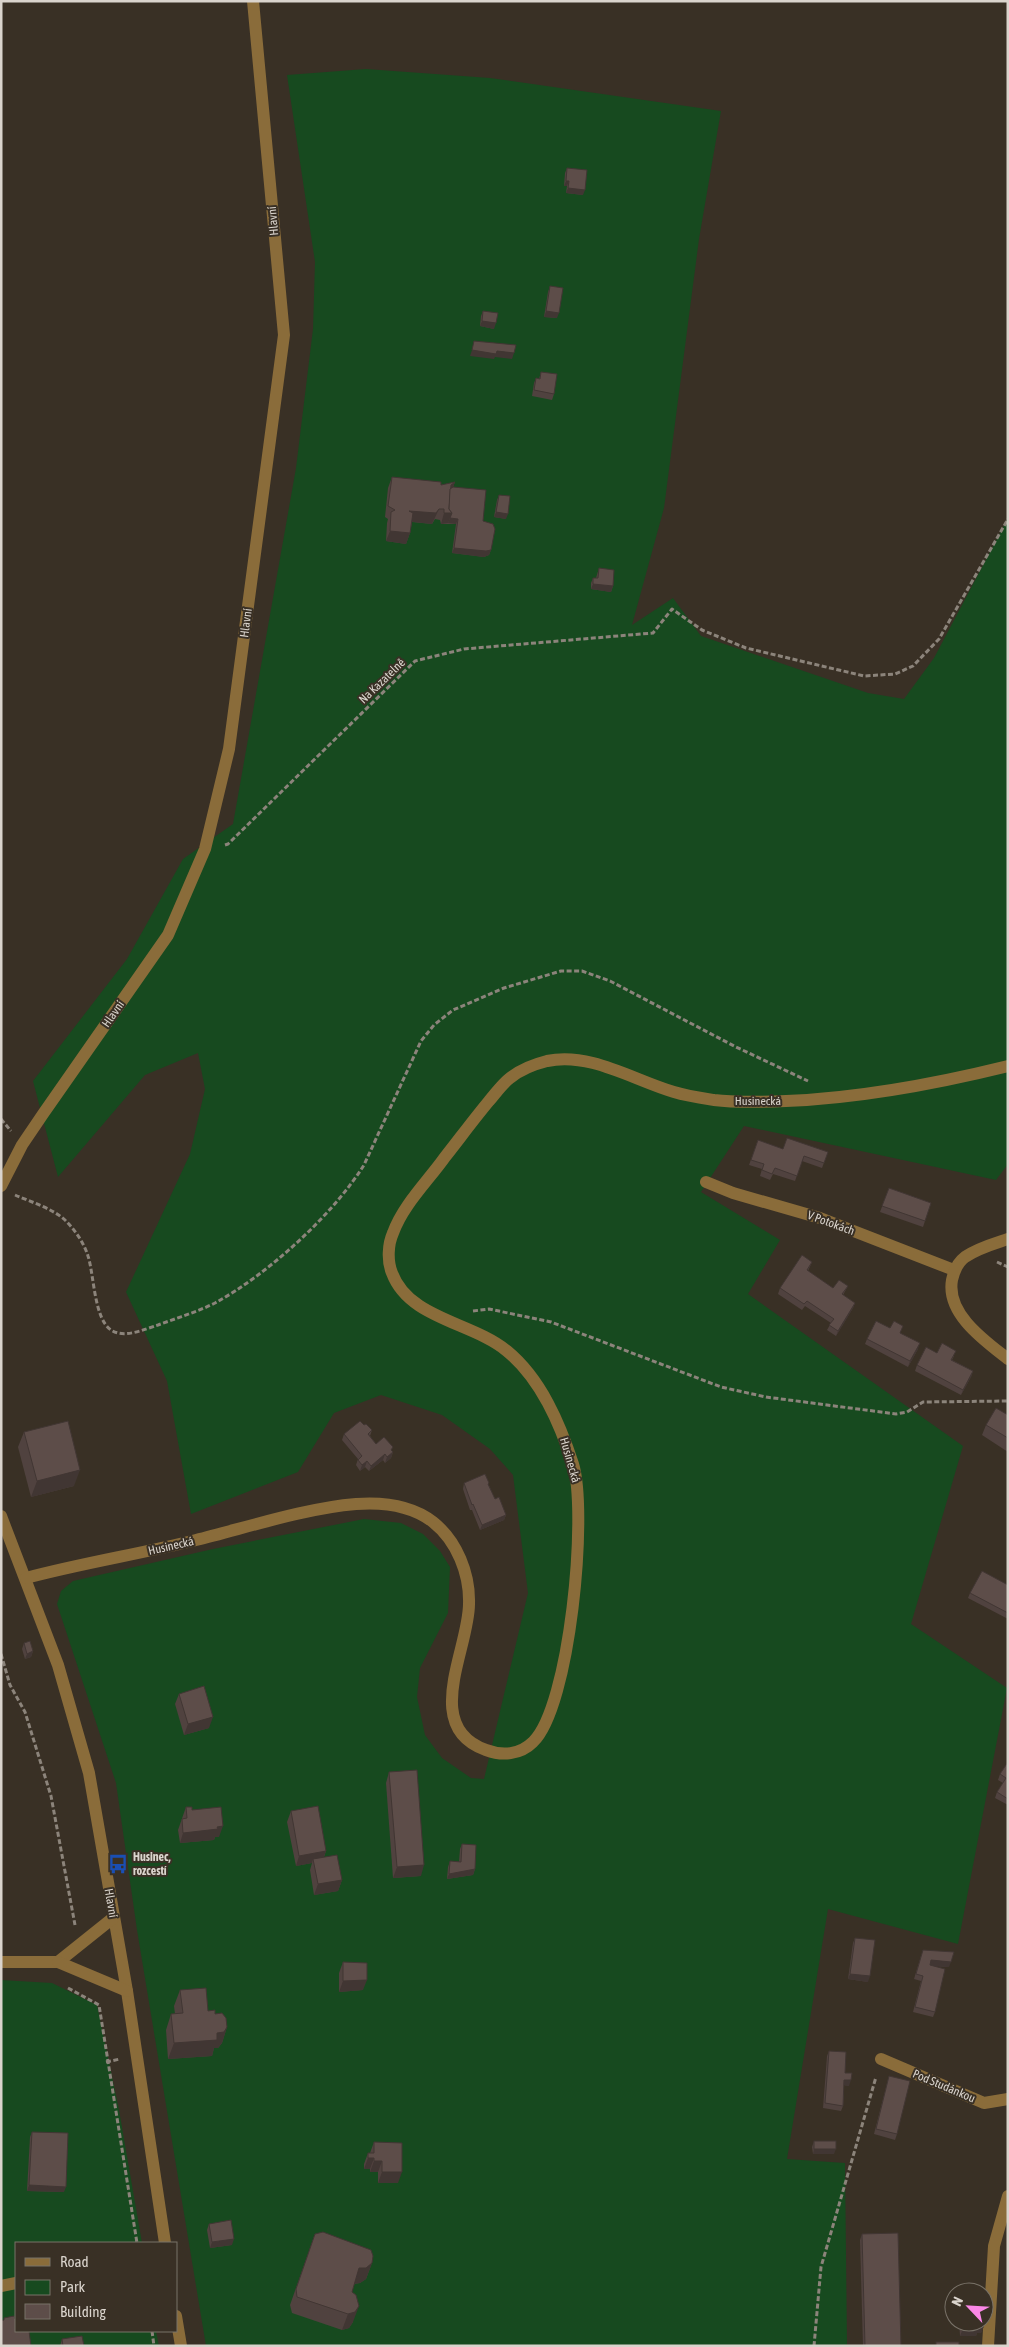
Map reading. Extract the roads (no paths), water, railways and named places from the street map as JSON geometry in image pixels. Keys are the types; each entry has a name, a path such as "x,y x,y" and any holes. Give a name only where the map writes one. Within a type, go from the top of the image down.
{"street":[{"name":"Hlavní","path":"6,1189 32,1129 168,935 204,849 229,749 284,335 253,1"},
{"name":"Husinecká","path":"26,1578 153,1551 311,1512 356,1504 400,1505 434,1523 457,1550 468,1579 470,1607 452,1686 452,1706 456,1723 466,1739 481,1749 499,1754 516,1753 532,1744 545,1727 556,1700 563,1667 580,1542 580,1505 576,1472 562,1431 536,1383 508,1352 477,1332 414,1303 401,1290 392,1274 388,1260 391,1236 404,1212 476,1116 508,1079 529,1067 545,1062 569,1059 589,1062 676,1093 721,1101 769,1102 845,1097 942,1082 1008,1066"},
{"name":"V Potokách","path":"706,1182 733,1193 820,1218 954,1270"},
{"path":"1008,1239 978,1249 963,1258 954,1270 951,1288 956,1306 967,1322 1008,1359"},
{"name":"Hlavní","path":"1,1516 58,1665 89,1773 127,1990 165,2242"},
{"path":"58,1962 78,1944 114,1918"},
{"path":"1,1962 58,1962 127,1990"},
{"name":"Pod Studánkou","path":"881,2059 984,2103 1008,2099"},
{"path":"988,2346 994,2246 1008,2196"},
{"path":"1,2286 15,2283"},
{"path":"178,2328 181,2346"}],"place":[{"name":"Husinec, rozcestí","path":"118,1864"}]}
